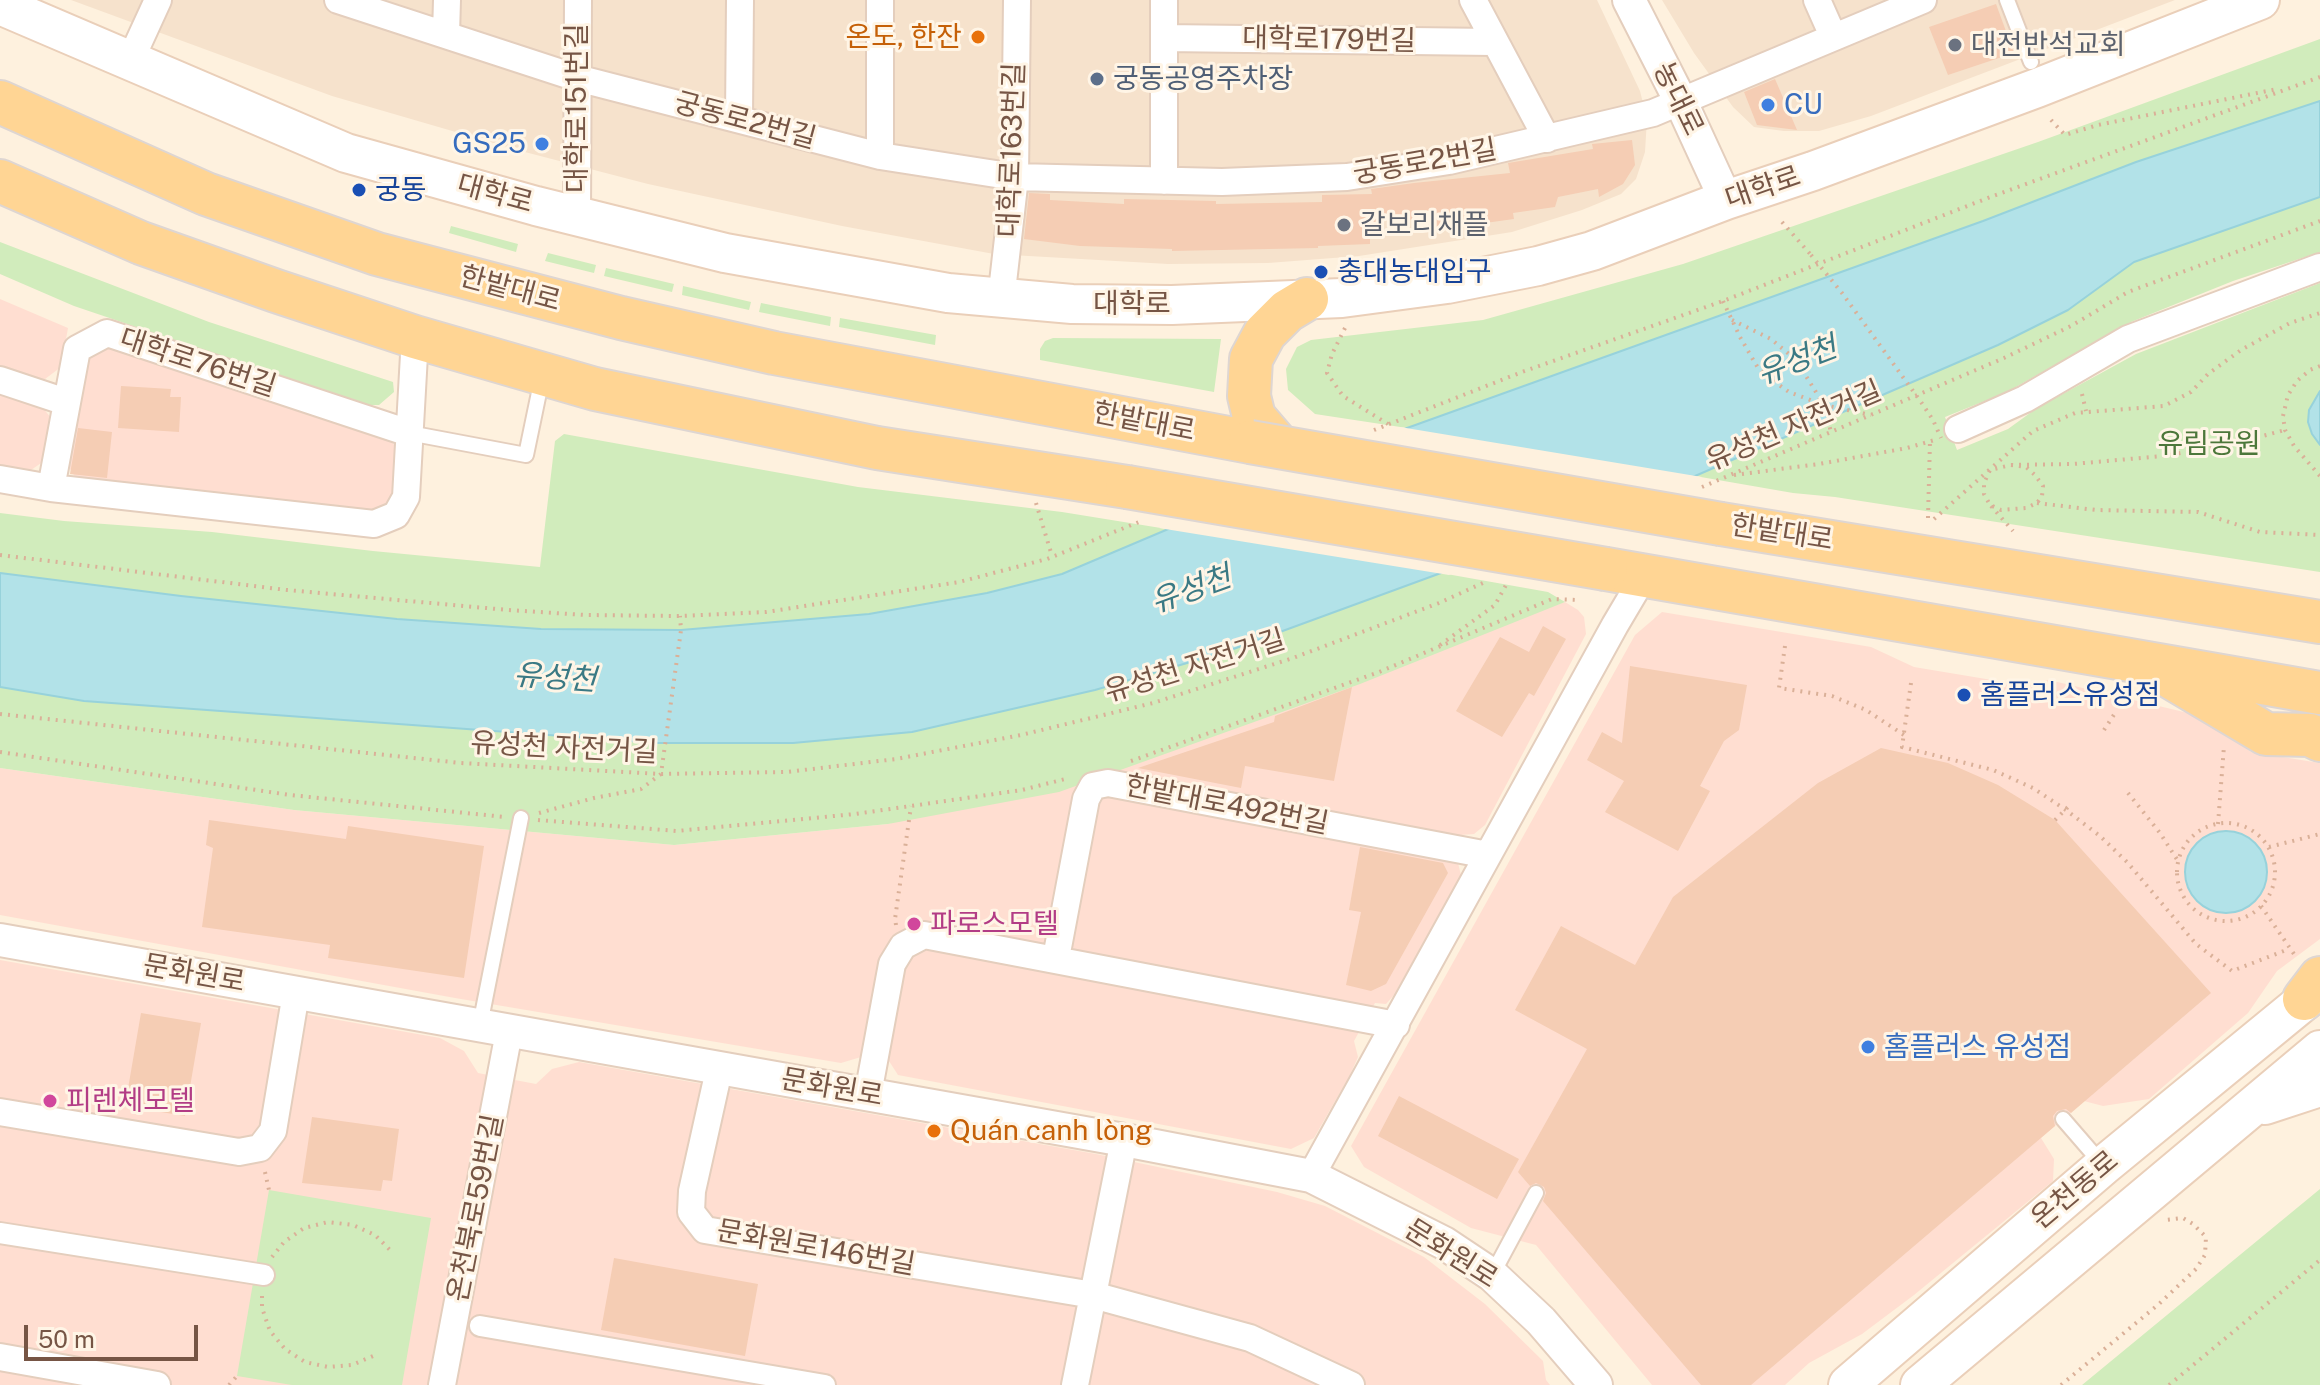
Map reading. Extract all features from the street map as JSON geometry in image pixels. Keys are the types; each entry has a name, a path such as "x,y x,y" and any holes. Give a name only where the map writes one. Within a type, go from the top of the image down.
{"main road":[{"name":"대학로","path":"0,5 346,153 577,216 725,253 868,280 1001,300 1172,305 1342,298 1447,284 1538,266 1592,251 2037,88 2260,0"},
{"name":"한밭대로","path":"0,102 206,194 377,254 621,318 774,353 1721,524 2320,622"},
{"path":"0,181 141,243 276,291 415,337 595,389 683,409 877,448 1127,487 2320,693"},
{"path":"1266,441 1254,417 1249,396 1251,359 1265,333 1287,311 1307,299"},
{"path":"2146,664 2266,734 2310,735 2320,740"},
{"name":"온천동로","path":"1848,1385 2103,1166 2310,980"},
{"name":"온천동로","path":"1920,1385 2320,1050"},
{"path":"2247,1111 2320,1087"}],"street":[{"path":"131,59 158,0"},
{"name":"궁동로2번길","path":"338,0 577,78 880,156 1015,177 1164,181 1347,177 1449,161 1547,139 1653,113 1923,0"},
{"path":"446,35 447,0"},
{"name":"대학로151번길","path":"577,216 578,0"},
{"path":"739,118 740,0"},
{"path":"880,0 880,156"},
{"name":"대학로163번길","path":"1001,300 1015,177 1017,0"},
{"path":"1164,0 1164,181"},
{"path":"1473,0 1547,139"},
{"name":"농대로","path":"1629,0 1726,200"},
{"path":"1817,0 1833,36"},
{"name":"대학로179번길","path":"1164,38 1493,42"},
{"path":"1949,433 2025,399 2128,339 2320,267"},
{"name":"대학로76번길","path":"51,488 77,349 107,333 409,433"},
{"path":"0,479 51,488 374,524 396,515 406,497 415,337"},
{"path":"0,380 66,402"},
{"path":"1311,1176 1488,855 1625,572"},
{"name":"한밭대로492번길","path":"1056,958 1086,799 1093,786 1108,783 1488,855"},
{"path":"868,1094 892,964 903,946 924,935 1396,1025"},
{"name":"문화원로","path":"0,940 1311,1176 1444,1243 1492,1275 1541,1321 1590,1383"},
{"path":"0,1112 239,1152 260,1148 273,1131 296,993"},
{"name":"온천북로59번길","path":"442,1385 495,1029"},
{"name":"문화원로146번길","path":"719,1070 691,1201 691,1212 705,1230 1093,1295 1250,1338 1351,1385"},
{"path":"1075,1385 1124,1140"},
{"path":"0,1233 264,1275"},
{"path":"480,1326 825,1385"},
{"path":"0,1357 157,1385"}],"lane":[{"path":"2007,0 2031,62"},
{"path":"409,433 526,455 543,374"},
{"path":"495,1029 521,818"},
{"path":"2063,1119 2103,1166"},
{"path":"1492,1275 1536,1193"}],"path":[{"path":"2051,120 2065,135 2113,122 2288,87"},
{"name":"유성천 자전거길","path":"1699,488 2018,352 2071,326 2128,292 2320,221"},
{"path":"1728,476 1819,464 1930,441 1949,433 1933,420 1842,293 1782,222"},
{"path":"1723,301 1730,320 1765,375 1789,392 1824,405 1871,415"},
{"path":"1930,441 1931,518 2033,431 2055,419 2086,411 2164,406 2191,392 2208,374 2241,350 2290,323 2320,313"},
{"path":"1730,320 1771,339 1796,360 1824,405 1831,432"},
{"path":"1346,326 1332,354 1327,373 1343,396 1388,424"},
{"path":"2320,366 2297,381 2284,407 2285,430 2294,446 2320,476"},
{"path":"1990,470 2011,465 2073,464 2163,456 2233,444 2285,430"},
{"path":"2011,465 2026,467 2043,486 2037,503"},
{"path":"1990,470 1984,483 1984,494 2013,531"},
{"path":"1035,501 1052,557"},
{"path":"1990,505 2012,511 2037,503 2096,510 2198,512 2260,532 2320,535"},
{"name":"유성천 자전거길","path":"0,714 461,763 661,774 787,772 896,759 1021,735 1153,703 1293,658 1439,603 1490,580"},
{"path":"1434,650 1495,605 1508,581"},
{"path":"1131,761 1379,672 1552,599 1578,600"},
{"path":"521,818 641,789 661,774 681,630 680,616"},
{"path":"1785,646 1779,688 1832,696 1866,710 1904,735"},
{"path":"1911,683 1902,747 1993,770 2068,807 2127,862 2196,944 2232,971 2289,949"},
{"path":"2104,730 2117,710"},
{"path":"2218,824 2224,742"},
{"path":"0,752 290,795 677,831 855,814 1022,790 1074,776"},
{"path":"2128,793 2178,861"},
{"path":"903,946 895,919 911,806"},
{"path":"2055,820 2068,807"},
{"path":"2227,822 2243,825 2258,834 2269,847 2275,877 2270,893 2261,906 2249,915 2233,920 2217,920 2203,915 2190,905 2181,892 2177,877 2178,861 2184,846 2195,833 2227,822"},
{"path":"2269,847 2320,834"},
{"path":"2261,906 2310,980"},
{"path":"2061,1385 2159,1304 2196,1269 2205,1255 2206,1237 2193,1224 2183,1218 2159,1221"},
{"path":"373,1356 352,1365 328,1367 305,1362 285,1349 270,1331 262,1308 262,1285 269,1261 284,1242 304,1228 328,1222 353,1225 375,1235 392,1252"},
{"path":"2172,1384 2320,1260"},
{"path":"229,1385 237,1376"}],"shaded area":[{"path":"71,0 1597,0 1640,91 1647,119 1645,152 1636,179 1621,194 1582,210 1512,232 1359,256 1268,263 1168,264 994,254 842,226 648,184 521,151 332,96"},
{"path":"1662,0 2175,0 1871,116 1819,131 1784,131 1754,127 1733,107 1694,53"},
{"path":"0,299 68,328 61,367 45,379 39,403 51,418 44,461 21,477 0,474"},
{"path":"102,344 388,437 398,450 395,495 380,512 367,512 77,480 67,464 85,355"},
{"path":"1565,602 1584,617 1586,634 1485,825 1474,834 1460,835 1450,855 1458,863 1461,875 1394,995 1386,1004 1375,1003 1354,1041 1358,1057 1350,1075 1314,1138 1291,1149 898,1075 889,1061 861,1057 841,1063 455,998 0,915 0,768 294,810 674,845 888,824"},
{"path":"1662,612 1871,647 1914,667 2010,683 2049,680 2205,717 2251,752 2320,763 2320,939 2277,971 2248,1013 2149,1099 2103,1106 2084,1101 2041,1138 2054,1159 2053,1181 1914,1295 1862,1334 1809,1363 1785,1385 1652,1385 1536,1245 1471,1228 1364,1167 1351,1146 1635,635"},
{"path":"0,960 440,1038 464,1051 478,1073 536,1084 552,1069 579,1062 1096,1154 1277,1192 1325,1206 1424,1257 1485,1304 1543,1361 1546,1380 1550,1385 0,1385"}],"green space":[{"path":"2320,39 2320,101 2136,162 1983,221 1407,428 1315,414 1288,390 1286,369 1297,347 1311,340 1483,320 1683,264 2038,142"},
{"name":"유림공원","path":"2320,197 2320,252 2233,281 2131,322 2007,392 1945,417 1957,450 2008,429 2037,408 2136,354 2320,283 2320,572 1695,476 2068,310 2134,262"},
{"path":"451,226 518,244 516,252 449,233"},
{"path":"0,242 209,322 393,382 394,392 379,405 367,405 74,306 0,274"},
{"path":"548,253 596,265 594,273 545,261"},
{"path":"606,268 674,284 672,292 604,276"},
{"path":"683,286 751,302 749,310 682,295"},
{"path":"761,303 831,317 830,326 759,312"},
{"path":"840,318 936,335 935,345 839,327"},
{"path":"1053,338 1221,339 1214,392 1040,360 1040,349 1045,341"},
{"path":"564,434 858,487 1062,512 1167,529 1062,574 987,593 869,614 681,630 541,629 397,619 0,573 0,513 540,567 555,441"},
{"path":"1441,573 1548,592 1565,602 1360,684 1059,792 888,824 674,845 294,810 0,768 0,687 85,701 658,743 793,743 912,732 1095,690 1228,651"},
{"path":"2320,1189 2320,1385 2082,1385"},
{"path":"269,1190 431,1218 402,1385 292,1385 237,1376"}],"water":[{"name":"유성천","path":"2320,101 2320,197 2134,262 2068,310 1998,345 1695,476 1228,651 1095,690 912,732 793,743 658,743 84,701 0,687 0,573 397,619 541,629 681,630 869,614 987,593 1062,574 1407,428 1983,221 2136,162"},
{"path":"2320,391 2320,445 2308,422 2309,410"},
{"path":"2226,831 2242,835 2255,843 2263,856 2267,872 2263,888 2255,901 2242,909 2226,913 2210,909 2197,901 2189,888 2185,872 2189,856 2197,843 2210,835"}],"pier":[{"path":"1400,427 1702,477 1449,575 1159,528"}],"building":[{"path":"1996,4 2014,53 1948,75 1929,27"},
{"name":"CU","path":"1775,79 1797,130 1757,125 1744,92"},
{"path":"1632,140 1635,165 1623,184 1599,197 1598,189 1558,197 1555,207 1513,213 1514,219 1427,231 1425,219 1370,222 1370,244 1172,251 1080,246 1024,239 1029,193 1050,194 1050,200 1124,204 1124,199 1216,201 1216,204 1322,202 1322,195 1372,194 1371,189 1510,173 1508,163 1593,149 1592,144"},
{"path":"121,386 171,389 170,397 181,397 179,432 118,428"},
{"path":"78,428 112,432 107,478 70,474"},
{"path":"1543,626 1566,639 1534,696 1529,693 1502,737 1456,711 1500,637 1529,652"},
{"path":"1630,666 1747,685 1739,730 1724,741 1700,786 1710,791 1678,851 1605,812 1624,781 1587,760 1602,732 1622,743"},
{"path":"1352,687 1334,781 1245,766 1241,788 1138,768 1274,722 1275,716"},
{"name":"홈플러스 유성점","path":"1881,748 1948,763 1998,785 2055,820 2211,993 2071,1113 2066,1109 2057,1111 2053,1116 2055,1126 1751,1385 1701,1385 1543,1201 1546,1193 1544,1187 1536,1183 1530,1186 1518,1172 1587,1049 1515,1010 1561,926 1635,965 1673,897 1818,783"},
{"path":"209,820 346,839 348,826 484,846 464,978 328,958 330,945 202,927 213,848 206,845"},
{"path":"1360,847 1443,863 1448,873 1386,984 1371,991 1346,985 1361,912 1349,910"},
{"path":"141,1013 201,1023 185,1116 125,1106"},
{"path":"1399,1096 1519,1159 1497,1199 1378,1136"},
{"path":"312,1117 399,1129 392,1181 383,1180 381,1191 302,1183"},
{"path":"614,1258 758,1284 745,1356 601,1330"}],"place":[{"name":"온도, 한잔","path":"978,37"},
{"name":"대전반석교회","path":"1955,45"},
{"name":"궁동공영주차장","path":"1097,79"},
{"name":"CU","path":"1768,105"},
{"name":"GS25","path":"542,144"},
{"name":"궁동","path":"359,190"},
{"name":"갈보리채플","path":"1344,225"},
{"name":"충대농대입구","path":"1321,272"},
{"name":"홈플러스유성점","path":"1964,695"},
{"name":"파로스모텔","path":"914,924"},
{"name":"홈플러스 유성점","path":"1868,1047"},
{"name":"피렌체모텔","path":"50,1101"},
{"name":"Quán canh lòng","path":"934,1131"}]}
